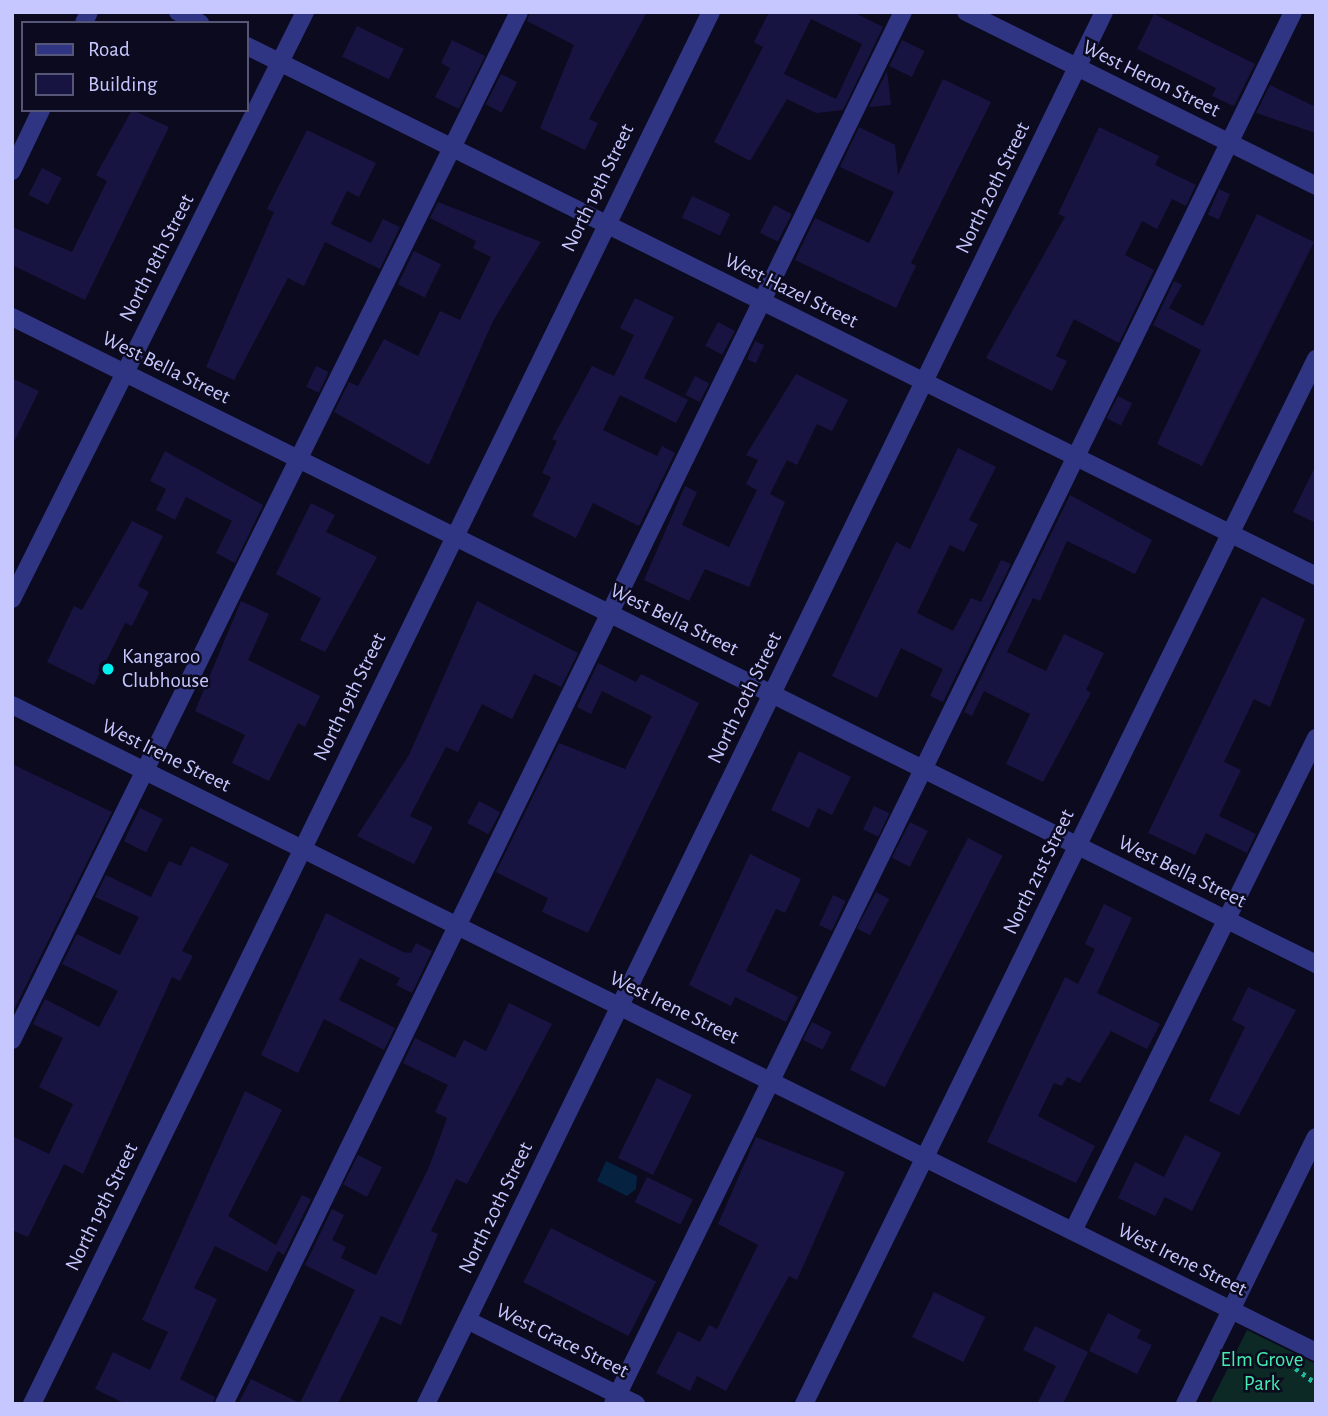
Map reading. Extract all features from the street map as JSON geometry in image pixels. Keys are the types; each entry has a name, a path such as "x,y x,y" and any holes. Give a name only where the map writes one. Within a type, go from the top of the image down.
{"street":[{"path":"178,12 196,21"},
{"name":"North 18th Street","path":"12,599 305,12"},
{"path":"12,1040 519,12"},
{"name":"North 19th Street","path":"32,1404 605,224 711,12"},
{"path":"224,1404 903,12"},
{"name":"West Heron Street","path":"965,12 1316,186"},
{"name":"North 20th Street","path":"426,1404 1104,12"},
{"path":"615,1399 1293,12"},
{"name":"West Hazel Street","path":"248,46 1316,576"},
{"path":"12,171 40,112"},
{"name":"West Bella Street","path":"12,317 1316,964"},
{"name":"North 21st Street","path":"804,1404 1316,359"},
{"name":"West Irene Street","path":"12,705 1316,1352"},
{"path":"1073,1231 1316,738"},
{"path":"1185,1404 1316,1137"},
{"name":"West Grace Street","path":"467,1320 615,1399 636,1404"}],"green space":[{"name":"Elm Grove Park","path":"1247,1330 1316,1364 1316,1404 1210,1404"}],"water":[{"path":"606,1161 637,1176 636,1189 627,1196 597,1181"}],"building":[{"path":"530,12 647,12 589,119 598,123 585,150 540,128 574,45 527,21"},
{"path":"769,12 853,12 883,27 843,110 816,113 787,99 750,161 714,142 763,47 754,42","holes":["811,19 862,44 836,99 784,74"]},
{"path":"1154,14 1255,64 1234,106 1212,96 1216,88 1137,49"},
{"path":"357,26 404,49 389,79 342,57"},
{"path":"452,40 485,56 459,109 435,97 450,68 441,63"},
{"path":"902,40 924,51 912,77 889,66"},
{"path":"887,71 891,105 869,107"},
{"path":"501,74 517,82 502,112 486,104"},
{"path":"943,79 991,102 911,263 916,266 896,308 795,260 815,218 869,243 894,192 840,167 859,127 895,145 898,175"},
{"path":"1270,85 1316,107 1316,133 1256,113"},
{"path":"131,112 169,127 85,300 12,265 12,227 72,252 107,181 96,175"},
{"path":"1099,127 1159,156 1155,165 1196,185 1186,206 1172,199 1157,229 1142,221 1125,255 1154,270 1119,343 1074,319 1056,356 1067,361 1052,391 986,358 1065,217 1058,214"},
{"path":"307,130 376,163 359,197 347,191 331,224 371,243 383,219 400,227 380,269 325,242 304,286 288,278 234,380 206,367 274,212 267,209"},
{"path":"42,168 62,178 48,205 28,195"},
{"path":"1219,189 1230,194 1219,219 1208,215"},
{"path":"692,196 730,214 720,236 682,218"},
{"path":"438,202 541,242 493,321 429,465 334,412 349,382 358,386 384,339 418,356 440,311 460,320 491,257 473,248 476,241 430,218"},
{"path":"774,205 792,214 778,242 760,233"},
{"path":"1257,214 1314,242 1202,466 1157,444 1201,350 1153,325 1174,281 1182,285 1169,308 1203,326"},
{"path":"414,251 441,264 425,297 398,284"},
{"path":"635,298 674,317 644,378 688,400 676,423 620,395 603,430 657,456 662,446 675,453 639,526 593,503 576,538 532,516 551,477 542,473 557,441 552,439 592,366 614,376 634,335 620,328"},
{"path":"718,322 735,331 722,355 705,346"},
{"path":"755,341 764,345 756,363 747,359"},
{"path":"316,366 329,372 319,393 306,387"},
{"path":"796,374 848,400 832,431 817,424 797,465 787,460 770,494 785,502 749,587 705,569 689,601 644,580 685,486 697,492 682,525 729,547 757,490 746,484 758,460 746,455"},
{"path":"695,376 709,383 700,402 685,395"},
{"path":"12,378 39,391 12,446"},
{"path":"1118,396 1132,403 1121,426 1107,418"},
{"path":"958,448 996,467 969,520 978,524 964,552 950,545 917,613 953,631 971,598 981,602 1001,560 1011,564 943,702 930,696 943,669 901,648 877,698 832,676 896,542 910,549"},
{"path":"165,451 263,505 235,563 216,553 232,521 186,497 175,520 156,510 166,489 150,481"},
{"path":"1316,465 1316,523 1293,512"},
{"path":"1070,495 1152,540 1135,574 1067,541 1040,601 1033,598 1007,652 1046,671 1064,634 1104,653 1086,690 1091,693 1043,782 1006,764 1030,714 984,691 972,716 964,712"},
{"path":"311,503 335,515 326,532 377,557 325,652 300,640 321,598 276,574"},
{"path":"132,521 163,536 138,586 149,592 132,626 125,623 94,685 47,662 74,606 82,610"},
{"path":"1262,597 1305,619 1270,707 1254,699 1224,762 1241,770 1219,816 1256,834 1247,853 1206,833 1195,855 1148,833"},
{"path":"241,601 269,614 248,660 320,696 305,727 298,723 269,781 232,763 245,735 195,711"},
{"path":"477,601 578,653 561,687 534,674 512,719 482,704 458,752 446,747 410,816 433,827 414,864 357,836 409,755"},
{"path":"598,663 636,682 641,674 699,703 588,933 542,912 548,898 496,872 559,743 625,769 652,716 602,691 591,714 577,707"},
{"path":"799,751 851,777 832,815 818,808 809,828 771,810"},
{"path":"12,764 112,812 12,1014"},
{"path":"479,801 500,812 488,834 467,823"},
{"path":"874,806 889,813 878,837 863,830"},
{"path":"140,808 162,819 146,852 124,841"},
{"path":"910,822 928,831 910,867 892,858"},
{"path":"968,838 1003,856 885,1087 850,1070"},
{"path":"191,846 229,864 182,951 193,956 180,981 172,977 83,1174 64,1164 28,1237 12,1230 12,1136 49,1154 73,1104 39,1087 63,1038 33,1024 45,999 99,1027 118,991 62,964 77,934 120,955 139,917 95,897 106,875 151,897 169,861 181,866"},
{"path":"750,854 801,879 785,913 776,909 746,971 798,997 786,1022 735,997 731,1006 689,985"},
{"path":"876,892 889,899 870,935 857,928"},
{"path":"833,895 846,901 832,931 819,925"},
{"path":"1104,904 1132,918 1097,993 1160,1024 1147,1049 1111,1031 1080,1083 1067,1077 1062,1086 1054,1083 1038,1116 1095,1146 1076,1183 987,1142 1065,977 1078,984 1095,949 1085,944"},
{"path":"326,913 403,952 411,953 416,943 432,951 412,993 396,985 400,978 360,958 339,1000 395,1028 384,1050 324,1019 298,1073 261,1055"},
{"path":"1248,987 1296,1010 1239,1115 1209,1101 1245,1027 1232,1020"},
{"path":"509,1003 552,1024 467,1184 456,1179 431,1231 438,1234 401,1325 381,1316 338,1404 238,1404 251,1379 300,1403 355,1290 305,1265 332,1209 344,1215 332,1240 346,1247 341,1258 376,1275 429,1167 447,1118 435,1112 448,1085 403,1063 415,1038 455,1058 464,1040 486,1051"},
{"path":"812,1022 832,1032 823,1050 803,1040"},
{"path":"657,1078 692,1095 653,1175 618,1158"},
{"path":"245,1091 282,1110 228,1216 276,1245 302,1195 311,1199 284,1255 278,1251 267,1272 215,1246 194,1288 217,1299 180,1379 215,1397 213,1404 126,1404 95,1389 113,1352 150,1370 168,1332 142,1320"},
{"path":"1185,1135 1221,1153 1192,1211 1165,1197 1155,1216 1118,1198 1135,1162 1164,1177"},
{"path":"756,1137 845,1172 797,1280 789,1276 726,1391 697,1376 690,1391 656,1373 678,1331 700,1342 709,1325 717,1329 758,1245 718,1224"},
{"path":"358,1155 382,1167 367,1197 343,1184"},
{"path":"647,1177 693,1199 681,1225 635,1202"},
{"path":"551,1228 656,1282 628,1336 523,1282"},
{"path":"934,1292 985,1317 963,1362 912,1337"},
{"path":"1108,1313 1141,1330 1137,1338 1152,1345 1137,1374 1089,1351"},
{"path":"1035,1326 1088,1352 1063,1404 1037,1404 1056,1366 1023,1350"}],"place":[{"name":"Kangaroo Clubhouse","path":"108,669"}]}
